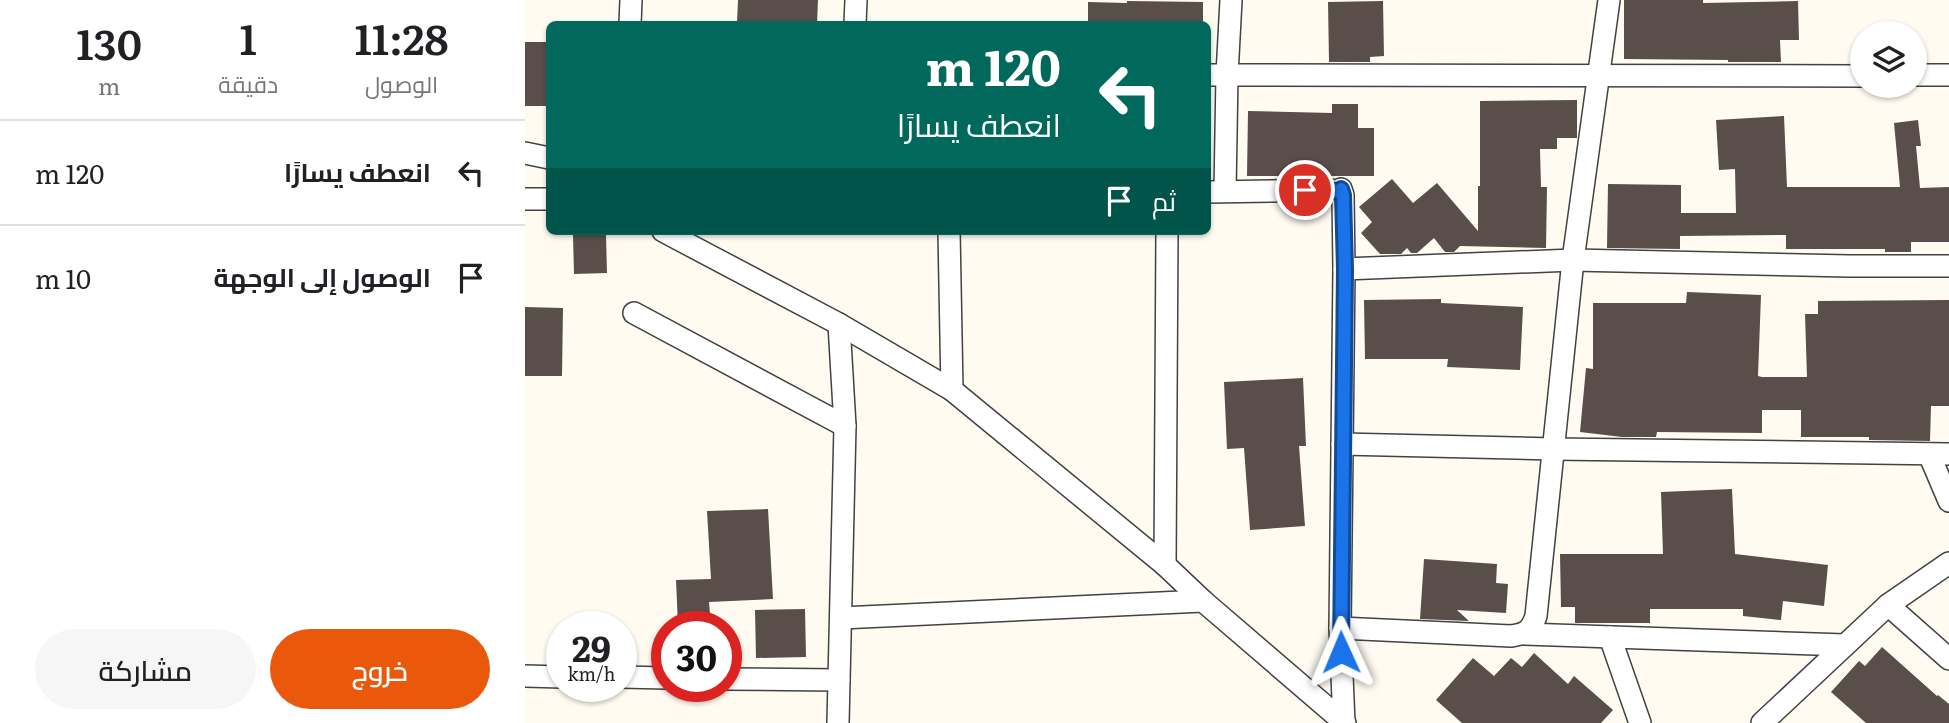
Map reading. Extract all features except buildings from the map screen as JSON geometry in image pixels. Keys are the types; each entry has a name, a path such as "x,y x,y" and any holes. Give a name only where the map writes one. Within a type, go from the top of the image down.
{"street":[{"path":"630,21 631,0"},
{"path":"855,21 856,0"},
{"path":"1231,0 1217,75 1216,191 1338,192 1341,189 1345,269 1340,723"},
{"path":"1525,634 1532,629 1536,616 1573,260 1609,0"},
{"path":"1217,75 1850,76"},
{"path":"1927,75 1949,75"},
{"path":"525,153 546,157"},
{"path":"525,199 546,199"},
{"path":"671,235 839,324 952,390 1165,565 1340,723"},
{"path":"949,235 952,390"},
{"path":"1165,565 1167,235"},
{"path":"1345,269 1573,260 1949,266"},
{"path":"634,313 845,426"},
{"path":"838,723 845,426 839,324"},
{"path":"1342,444 1939,454 1949,501"},
{"path":"1762,723 1888,605 1949,563"},
{"path":"841,618 1203,601"},
{"path":"1888,605 1949,659"},
{"path":"1340,628 1511,636 1525,634 1845,645"},
{"path":"1610,637 1640,723"},
{"path":"525,676 546,677"},
{"path":"742,678 839,680"}],"route":[{"path":"1305,190 1338,192 1341,189 1343,195 1345,269 1341,652"}]}
